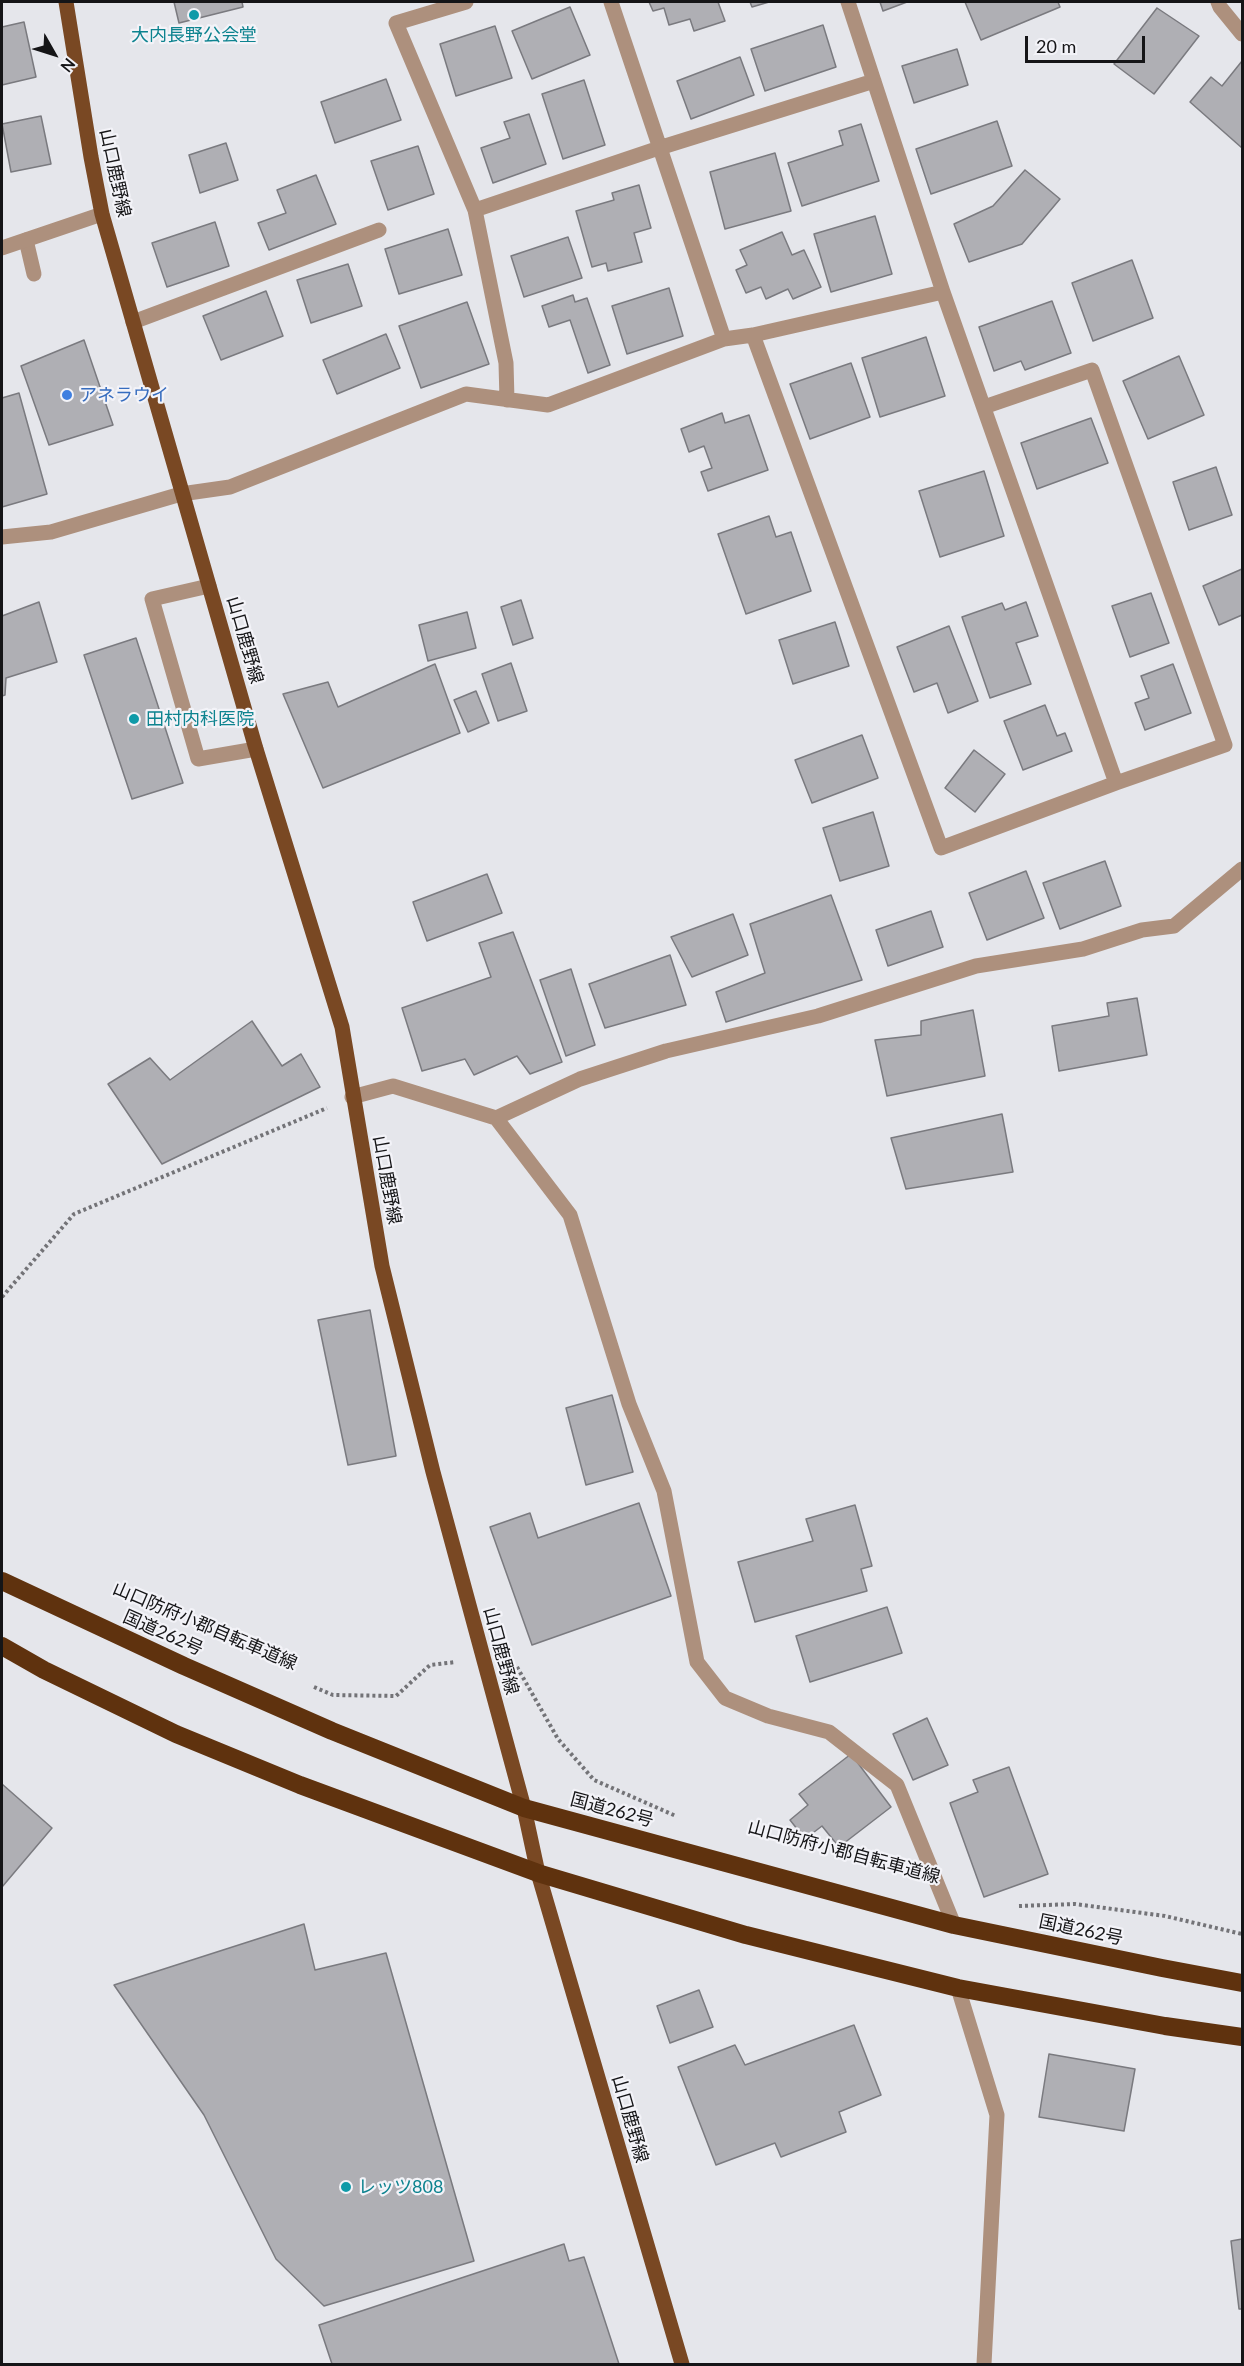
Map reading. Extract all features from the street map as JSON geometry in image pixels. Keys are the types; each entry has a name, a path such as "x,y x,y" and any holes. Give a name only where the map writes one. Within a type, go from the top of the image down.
{"highway":[{"name":"国道262号","path":"2,1581 184,1666 332,1731 525,1808 954,1925 1242,1983"},
{"path":"2,1646 44,1670 176,1734 300,1785 538,1873 746,1935 958,1988 1165,2026 1242,2037"}],"main road":[{"name":"山口鹿野線","path":"66,2 102,214 256,749 342,1027 352,1097 385,1278 433,1472 525,1808 538,1873 682,2364"}],"street":[{"path":"466,2 396,23 475,210 506,363 507,399"},
{"path":"611,2 724,339"},
{"path":"848,2 943,292 1116,783"},
{"path":"1218,2 1242,34"},
{"path":"475,210 659,148 874,81"},
{"path":"2,248 102,214"},
{"path":"133,322 379,230"},
{"path":"26,240 34,274"},
{"path":"2,537 51,532 181,494 230,486 466,394 548,405 724,339 753,335 943,292"},
{"path":"753,335 941,848 1225,745 1092,370 984,407"},
{"path":"209,586 152,599 198,759 256,749"},
{"path":"496,1118 580,1078 666,1051 818,1016 976,966 1083,949 1142,930 1174,926 1242,869"},
{"path":"352,1097 393,1086 496,1118 570,1215 629,1404 664,1491 697,1662 725,1698 768,1716 829,1732 897,1785 954,1925"},
{"path":"958,1988 997,2115 984,2364"}],"path":[{"path":"2,1297 74,1214 352,1097"},
{"path":"512,1657 558,1739 594,1780 684,1819"},
{"name":"山口防府小郡自転車道線","path":"313,1687 333,1695 396,1696 430,1665"},
{"path":"1017,1906 1087,1906 1166,1916 1242,1934"}],"building":[{"name":"大内長野公会堂","path":"174,2 242,2 243,7 179,23"},
{"path":"649,2 718,2 725,21 694,31 690,19 669,25 664,8 653,11"},
{"path":"750,2 769,2 752,7"},
{"path":"880,2 907,2 883,11"},
{"path":"965,2 1058,2 1060,7 981,40"},
{"path":"570,7 590,55 532,79 512,31"},
{"path":"1157,8 1199,36 1154,94 1114,64"},
{"path":"24,22 36,77 2,85 2,27"},
{"path":"823,25 836,67 765,91 751,49"},
{"path":"495,26 512,78 456,96 440,44"},
{"path":"957,49 968,85 914,103 902,66"},
{"path":"740,57 754,95 691,119 677,81"},
{"path":"1242,61 1242,148 1190,102 1211,77 1222,86"},
{"path":"386,79 401,120 335,143 321,102"},
{"path":"584,80 605,145 563,159 542,94"},
{"path":"529,114 546,164 493,183 481,148 510,138 504,122"},
{"path":"41,116 51,164 11,172 2,124"},
{"path":"997,121 1012,166 931,194 916,149"},
{"path":"861,124 879,181 802,206 788,163 843,145 839,131"},
{"path":"226,143 238,180 200,193 189,155"},
{"path":"418,146 434,194 388,210 371,161"},
{"path":"775,153 791,211 725,229 710,172"},
{"path":"1025,170 1060,199 1022,244 969,262 954,224 993,206"},
{"path":"316,175 336,224 269,250 258,223 286,213 277,190"},
{"path":"639,185 651,228 634,233 642,262 608,271 606,263 592,267 576,211 614,200 612,193"},
{"path":"875,216 892,274 831,292 814,234"},
{"path":"215,222 229,266 167,287 152,243"},
{"path":"448,229 462,275 399,294 385,249"},
{"path":"782,232 792,255 804,250 821,287 793,299 788,289 766,299 761,287 746,293 736,270 747,265 740,250"},
{"path":"568,237 582,278 524,297 511,256"},
{"path":"1132,260 1153,318 1093,341 1072,283"},
{"path":"348,264 362,306 311,323 297,280"},
{"path":"669,288 683,336 627,354 612,306"},
{"path":"266,291 283,336 221,360 203,316"},
{"path":"573,295 575,302 587,298 610,365 588,373 570,320 549,327 542,306"},
{"path":"1052,301 1071,353 1025,370 1021,361 994,371 979,327"},
{"path":"467,302 489,364 421,388 399,326"},
{"path":"386,334 400,368 337,394 323,360"},
{"path":"926,337 945,396 880,417 862,358"},
{"name":"アネラウイ","path":"84,340 113,425 49,445 21,366"},
{"path":"1179,356 1204,415 1148,439 1123,381"},
{"path":"851,363 870,417 810,439 790,384"},
{"path":"19,393 47,494 2,507 2,398"},
{"path":"722,413 725,423 749,415 768,470 708,491 701,472 712,468 704,446 689,452 681,429"},
{"path":"1091,418 1108,463 1037,489 1021,443"},
{"path":"1216,467 1232,515 1189,530 1173,482"},
{"path":"984,471 1004,536 940,557 919,491"},
{"path":"769,516 776,537 791,532 811,591 746,614 718,534"},
{"path":"1242,569 1242,615 1219,625 1203,586"},
{"path":"1151,593 1169,643 1130,657 1112,606"},
{"path":"521,600 533,638 513,645 501,607"},
{"path":"39,602 57,662 6,678 5,695 2,696 2,616"},
{"path":"1026,602 1038,636 1016,643 1031,684 990,698 962,617 1002,603 1005,610"},
{"path":"467,612 476,648 428,661 419,625"},
{"path":"835,622 849,666 793,684 779,640"},
{"path":"949,626 978,701 948,713 937,683 914,692 897,647"},
{"name":"田村内科医院","path":"136,638 183,783 132,799 84,655"},
{"path":"511,663 527,711 498,721 482,674"},
{"path":"435,664 460,733 323,788 283,694 328,682 338,707"},
{"path":"1173,664 1191,713 1145,730 1135,703 1149,698 1141,676"},
{"path":"476,691 489,723 468,732 454,700"},
{"path":"1045,705 1057,736 1065,733 1072,751 1023,770 1004,721"},
{"path":"862,735 878,778 812,803 795,760"},
{"path":"974,750 1005,774 975,812 945,788"},
{"path":"873,812 889,866 840,881 823,828"},
{"path":"1105,861 1121,906 1060,929 1043,883"},
{"path":"1026,871 1044,918 987,940 969,893"},
{"path":"487,874 502,913 427,941 413,902"},
{"path":"831,895 862,980 726,1022 716,992 765,973 750,924"},
{"path":"931,911 943,947 888,966 876,930"},
{"path":"733,914 748,955 692,977 671,937"},
{"path":"513,932 562,1062 530,1074 517,1056 474,1075 465,1059 422,1071 402,1008 491,977 479,943"},
{"path":"670,955 686,1005 605,1028 589,984"},
{"path":"571,969 595,1045 566,1056 540,980"},
{"path":"1137,998 1147,1055 1059,1071 1052,1026 1109,1016 1107,1003"},
{"path":"973,1010 985,1076 887,1096 875,1040 921,1035 921,1021"},
{"path":"252,1021 282,1066 301,1054 320,1087 162,1164 108,1084 150,1058 170,1080"},
{"path":"1002,1114 1013,1172 906,1189 891,1138"},
{"path":"370,1310 396,1456 348,1465 318,1320"},
{"path":"612,1395 633,1472 586,1485 566,1408"},
{"path":"639,1503 671,1596 532,1645 490,1527 530,1513 538,1538"},
{"path":"855,1505 872,1566 861,1569 867,1591 755,1622 738,1562 813,1541 806,1519"},
{"path":"887,1607 902,1653 810,1682 796,1636"},
{"path":"927,1718 948,1765 913,1780 893,1734"},
{"path":"851,1754 891,1807 839,1847 822,1826 805,1839 790,1820 808,1805 799,1794"},
{"path":"1009,1767 1048,1874 984,1897 950,1803 978,1792 973,1780"},
{"path":"2,1784 52,1828 2,1887"},
{"name":"レッツ808","path":"304,1924 315,1970 386,1953 474,2261 324,2306 276,2259 204,2115 114,1985"},
{"path":"699,1990 713,2027 670,2043 657,2006"},
{"path":"854,2025 881,2095 839,2112 846,2132 781,2157 775,2143 716,2165 678,2067 735,2045 745,2065"},
{"path":"1049,2054 1135,2069 1124,2131 1039,2117"},
{"path":"1242,2239 1242,2309 1239,2309 1231,2241"},
{"path":"564,2244 569,2261 584,2257 619,2364 332,2364 319,2325"}],"place":[{"name":"大内長野公会堂","path":"194,15"},
{"name":"アネラウイ","path":"67,395"},
{"name":"田村内科医院","path":"134,719"},
{"name":"レッツ808","path":"346,2187"}]}
